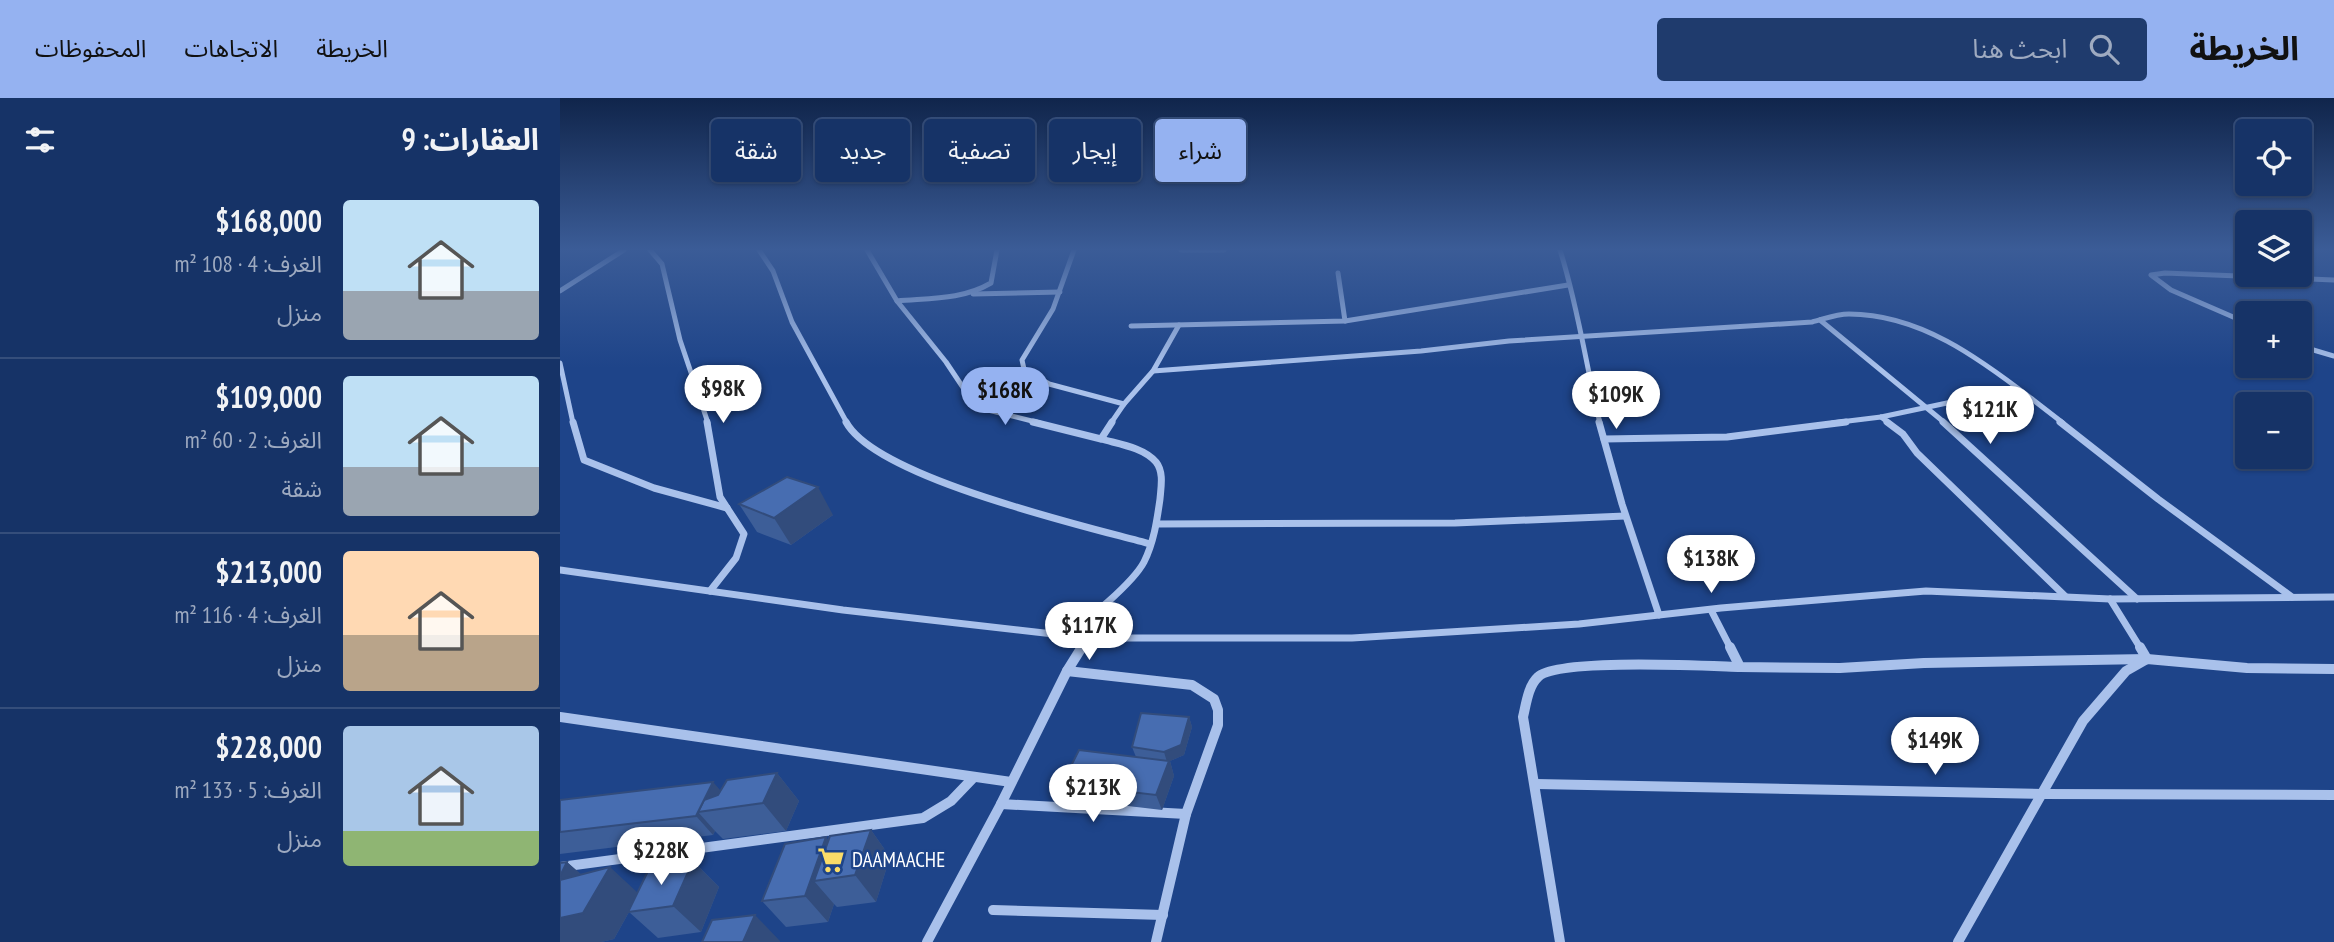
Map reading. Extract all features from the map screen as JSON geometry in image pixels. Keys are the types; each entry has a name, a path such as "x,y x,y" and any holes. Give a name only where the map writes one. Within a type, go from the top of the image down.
{"street":[{"path":"668,289 680,340 709,427 720,497 744,534 741,552 727,573 710,591"},
{"path":"780,289 792,322 851,431 887,458 1065,522 1150,544"},
{"path":"890,289 972,401 985,409 1101,439 1156,461 1161,481 1157,524 1142,566 1089,621 1064,637"},
{"path":"969,294 978,289"},
{"path":"1340,289 1345,321"},
{"path":"1131,326 1345,321 1541,289"},
{"path":"1569,289 1625,516 1659,615"},
{"path":"2170,289 2235,318"},
{"path":"897,301 969,294 1060,292 1043,329 1022,360 1024,369 1049,384 1124,404"},
{"path":"1153,371 1859,315 1914,327 1940,337 1995,370 2158,499 2292,597"},
{"path":"1820,320 1926,406 2137,599"},
{"path":"1101,439 1124,404 1153,371 1179,325"},
{"path":"2312,349 2334,356"},
{"path":"560,363 578,446 584,460 630,480 687,499 727,508"},
{"path":"1604,439 1727,437 1881,417 1947,403 2032,399"},
{"path":"1881,417 1903,434 1917,453 2066,597"},
{"path":"1157,524 1455,523 1625,516"},
{"path":"560,570 1087,638 1352,638 1579,624 1926,591 2110,599 2334,597"},
{"path":"2110,599 2147,659"},
{"path":"1711,610 1740,667"},
{"path":"927,942 1001,804 1066,671 1087,638"},
{"path":"1958,942 2083,721 2126,671 2147,659"},
{"path":"1560,942 1523,717 1530,691 1538,676 1558,668 1651,665 1840,667 2147,659 2247,668 2334,669"},
{"path":"1066,671 1192,685 1208,691 1216,698 1219,710 1218,725 1186,814 1156,942"},
{"path":"560,717 1011,782"},
{"path":"560,867 923,818 955,800 974,777"},
{"path":"1536,784 2043,794 2334,795"},
{"path":"1001,804 1186,814"},
{"path":"993,910 1163,915"}],"building":[{"path":"787,477 818,487 774,518 739,504"},
{"path":"1141,713 1189,717 1181,745 1164,752 1132,747"},
{"path":"1079,750 1169,761 1156,795 1062,784"},
{"path":"777,773 763,803 698,812 704,800 718,795 727,780"},
{"path":"713,782 696,816 560,832 560,800"},
{"path":"871,830 855,875 814,881 830,836"},
{"path":"826,837 805,896 762,901 785,844"},
{"path":"693,861 673,906 628,912 650,867"},
{"path":"567,862 560,876 560,863"},
{"path":"610,867 583,913 560,918 560,880"},
{"path":"755,915 743,942 702,942 712,920"}],"place":[{"name":"DAAMAACHE","path":"831,860"}]}
